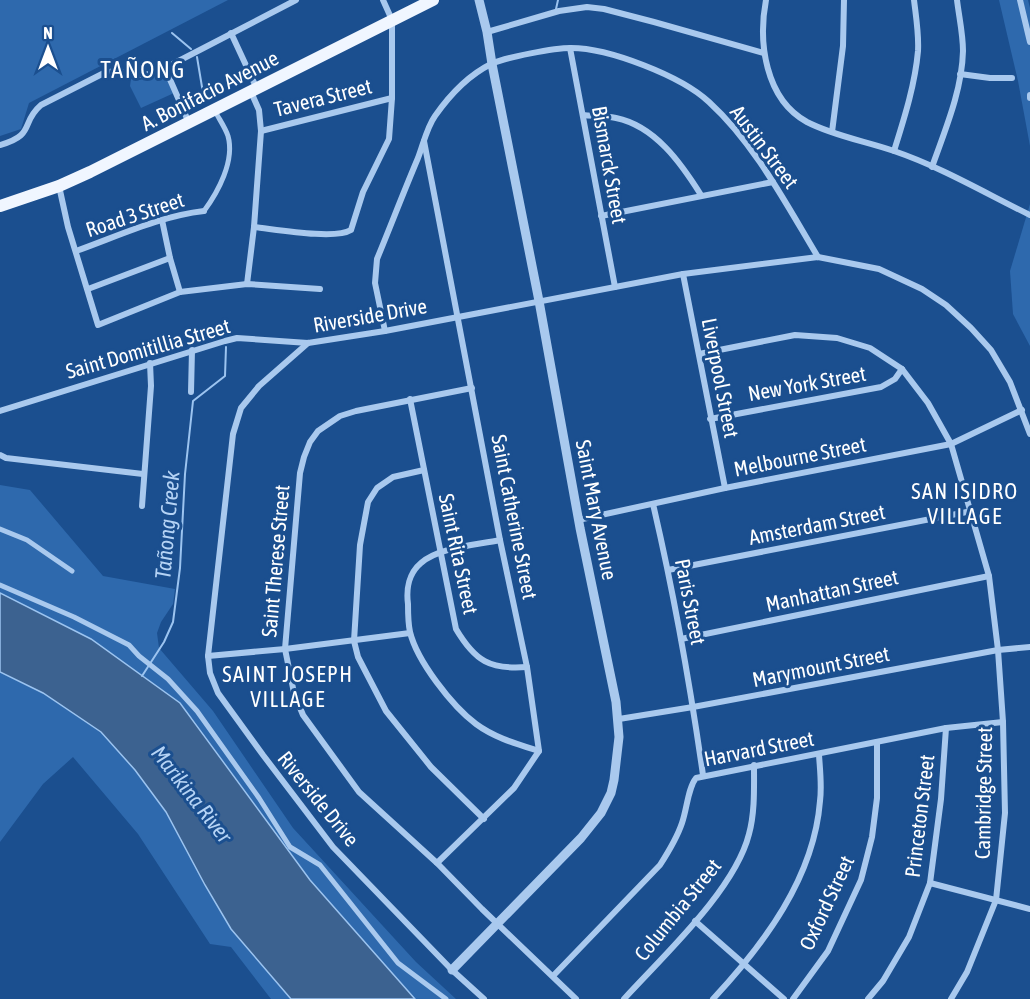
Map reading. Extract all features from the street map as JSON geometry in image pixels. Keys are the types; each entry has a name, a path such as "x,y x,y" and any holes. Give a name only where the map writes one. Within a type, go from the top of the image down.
{"main road":[{"name":"A. Bonifacio Avenue","path":"0,206 58,186 215,111 433,0"}],"street":[{"path":"0,145 20,137 35,110 41,105 99,75 115,71 133,75 149,74 165,68 296,0"},
{"path":"254,227 306,233 343,234 351,230 363,192 389,139 392,98 392,20 383,0"},
{"name":"Saint Mary Avenue","path":"452,970 581,838 601,813 610,793 615,773 620,737 619,719 578,520 539,301 492,64 488,32 479,0"},
{"path":"766,0 764,53 772,86 784,102 805,121 894,151 1030,215"},
{"path":"832,132 843,46 844,0"},
{"path":"894,151 905,117 918,53 914,0"},
{"path":"932,167 952,110 960,74 963,51 957,0"},
{"path":"1020,0 1030,42"},
{"path":"488,32 559,11 587,7 654,21 764,53"},
{"path":"231,33 254,91 261,130 254,227 247,284"},
{"name":"Austin Street","path":"385,331 375,283 377,259 433,117 463,84 492,64 521,56 570,48 590,50 668,75 708,100 737,132 772,182 819,257"},
{"name":"Bismarck Street","path":"570,48 615,288"},
{"path":"165,68 189,123"},
{"path":"960,74 1012,78"},
{"name":"Tavera Street","path":"261,130 392,98"},
{"path":"204,211 217,193 230,149 228,136 215,111"},
{"path":"583,115 616,118 640,127 670,150 701,195"},
{"name":"Saint Catherine Street","path":"424,141 500,540 527,667 539,751"},
{"path":"601,216 772,182"},
{"path":"58,186 98,325 180,292 247,284 320,289"},
{"name":"Road 3 Street","path":"76,251 162,220 204,211"},
{"path":"162,220 180,292"},
{"name":"Riverside Drive","path":"484,999 452,970 333,847 218,693 210,673 208,656 233,434 241,408 259,386 308,343 385,331 683,274 819,257 879,269 922,288 946,305 991,350 1010,382 1030,434"},
{"path":"88,288 170,258"},
{"name":"Liverpool Street","path":"683,274 710,418 726,488"},
{"name":"Cambridge Street","path":"699,354 795,335 837,338 870,348 902,369 928,403 951,444 989,576 998,650 1003,722 1005,813 996,900 967,972 951,999"},
{"name":"Saint Domitillia Street","path":"0,411 225,340 308,343"},
{"path":"191,392 192,350"},
{"path":"142,506 151,386 150,363"},
{"name":"New York Street","path":"710,418 880,387 895,379 902,369"},
{"name":"Saint Therese Street","path":"472,388 410,399 340,416 318,431 310,442 300,473 285,650 294,693 303,715 359,792 437,863 497,923"},
{"name":"Saint Rita Street","path":"410,399 456,629 473,654 491,665 500,668 527,667"},
{"name":"Melbourne Street","path":"578,520 726,488 951,444 1022,410"},
{"path":"0,455 6,458 143,474"},
{"path":"424,470 393,477 377,488 368,502 360,545 354,641 358,657 386,711 431,766 484,819"},
{"name":"Paris Street","path":"653,504 681,639 703,775"},
{"name":"Amsterdam Street","path":"668,570 972,511"},
{"path":"0,529 27,540 72,571"},
{"path":"437,863 514,788 539,751 501,738 477,724 450,701 423,660 410,633 407,597 410,579 422,562 440,553 500,540"},
{"name":"Manhattan Street","path":"681,639 989,576"},
{"path":"0,585 129,645 168,680 197,711 259,798 290,847 320,865 398,963 446,999"},
{"path":"208,656 285,650 410,633"},
{"name":"Marymount Street","path":"619,719 998,650 1030,647"},
{"name":"Harvard Street","path":"553,976 660,865 682,824 689,804 692,783 696,778 946,728 1003,722"},
{"name":"Princeton Street","path":"867,999 883,981 909,936 930,883 941,799 946,728"},
{"name":"Oxford Street","path":"793,999 828,951 861,880 872,837 877,798 877,742"},
{"path":"713,999 745,964 782,913 811,848 820,801 819,754"},
{"name":"Columbia Street","path":"624,999 695,921 732,875 749,835 754,795 754,765"},
{"path":"930,883 1030,909"},
{"path":"695,921 784,999"},
{"path":"497,923 576,999"}],"shaded area":[{"path":"0,0 228,0 29,103 21,129 0,136"},
{"path":"999,0 1028,0 1030,8 1030,146 1018,81"},
{"path":"165,71 174,93 141,108 130,86 131,79 140,80"},
{"path":"1030,204 1030,346 1013,314 1010,271"},
{"path":"0,485 30,490 103,576 175,589 173,604 161,622 157,633 159,648 213,711 293,828 416,962 456,999 415,999 310,880 192,718 91,639 0,593"},
{"path":"0,672 43,693 101,732 135,770 166,812 231,929 291,999 271,999 231,947 210,944 138,834 73,757 43,784 0,842"}],"water":[{"name":"Marikina River","path":"0,593 91,639 180,703 310,880 415,999 291,999 231,929 166,812 135,770 101,732 43,693 0,672"}],"waterway":[{"path":"556,9 558,0"},
{"name":"Tañong Creek","path":"172,33 191,49"},
{"name":"Tañong Creek","path":"197,57 203,93 209,100"},
{"name":"Tañong Creek","path":"142,676 164,642 173,622 180,568 185,474 193,401 225,376 226,347"}],"district":[{"name":"TAÑONG","path":"143,70"},
{"name":"SAN ISIDRO VILLAGE","path":"965,504"},
{"name":"SAINT JOSEPH VILLAGE","path":"288,686"}]}
